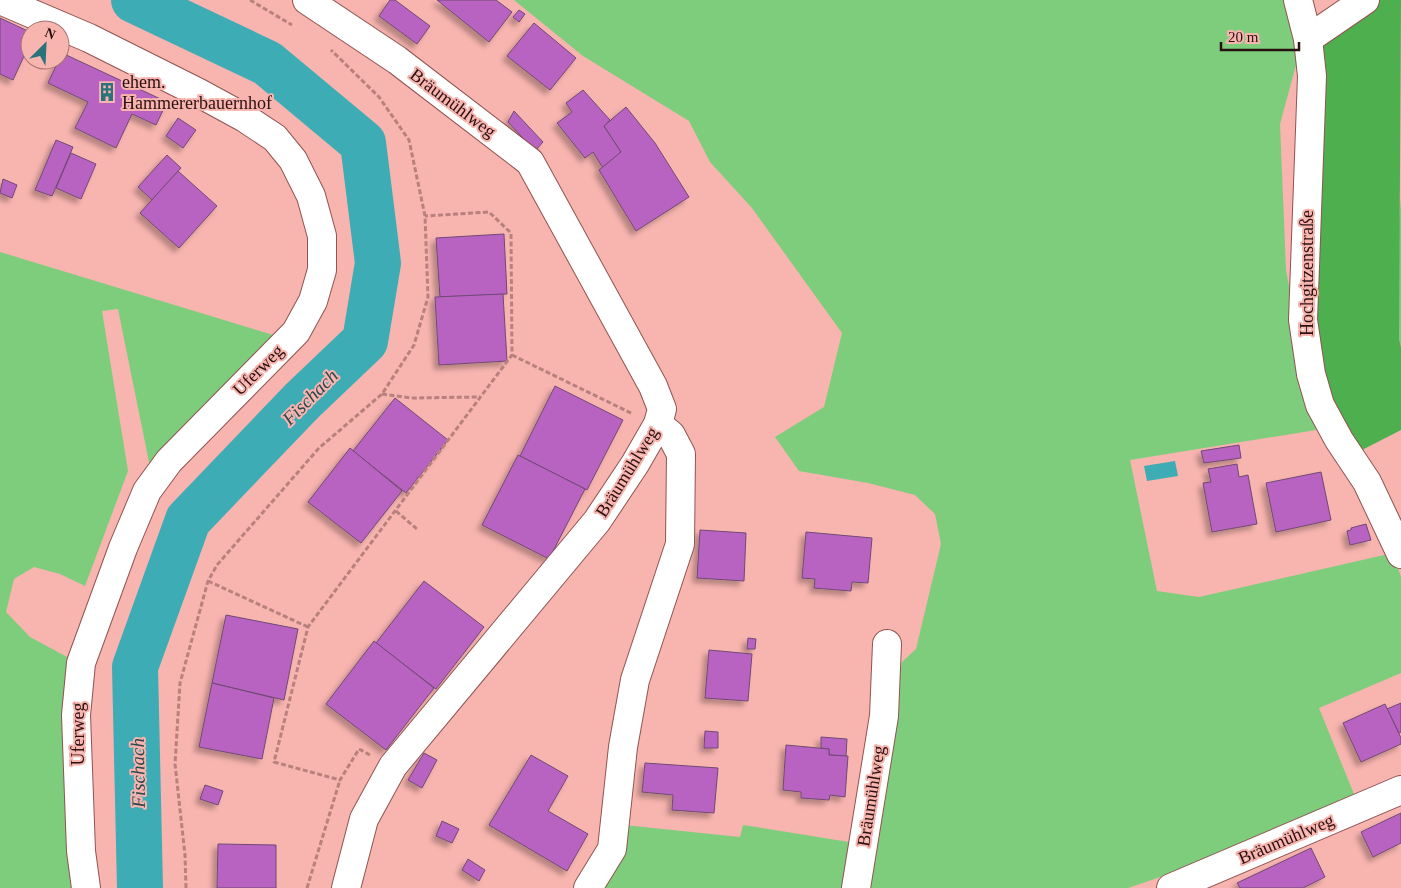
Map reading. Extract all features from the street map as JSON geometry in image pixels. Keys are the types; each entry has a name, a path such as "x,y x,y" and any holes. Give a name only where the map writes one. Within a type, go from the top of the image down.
{"street":[{"name":"Uferweg","path":"0,0 89,38 199,93 245,118 274,138 293,160 311,196 322,236 322,270 313,301 296,332 169,460 147,491 123,548 81,663 76,715 81,850 86,888"},
{"name":"Bräumühlweg","path":"307,0 397,60 530,162 653,386 662,409 658,424 635,464 597,521 393,766 364,819 346,888"},
{"name":"Hochgitzenstraße","path":"1298,0 1308,39 1312,76 1303,320 1310,374 1320,405 1339,440 1366,482 1401,554"},
{"path":"1308,39 1365,0"},
{"path":"588,888 612,850 623,747 635,680 680,544 681,454 671,435 658,424"},
{"name":"Bräumühlweg","path":"856,888 884,716 887,644"},
{"name":"Bräumühlweg","path":"1171,888 1401,790"}],"path":[{"path":"250,0 292,25"},
{"path":"186,888 185,855 176,764 180,684 208,581 217,565 319,448 382,394 414,345 428,297 425,216 409,140 379,97 326,46"},
{"path":"340,780 274,762 308,627 512,355 510,233 489,212 425,216"},
{"path":"512,355 626,412 658,424"},
{"path":"382,394 411,398 480,397"},
{"path":"396,511 418,530"},
{"path":"208,581 308,627"},
{"path":"307,888 340,780 359,750 393,766"}],"green space":[{"path":"514,0 1292,0 1302,43 1280,124 1286,270 1298,331 1303,385 1316,430 1130,460 1157,591 1199,597 1393,553 1401,577 1401,673 1319,708 1356,799 1228,854 1128,888 602,888 624,825 740,837 743,825 874,846 902,662 916,649 941,544 935,514 915,495 868,483 799,471 775,437 824,407 842,333 752,208 710,162 689,121 583,56"},
{"path":"1377,0 1401,0 1399,339 1401,347 1401,430 1362,450 1317,389 1314,64 1324,43"},
{"path":"1401,198 1401,347 1399,339 1399,224"},
{"path":"0,252 283,338 151,472 118,309 102,311 128,471 85,586 60,574 34,567 14,579 6,612 30,637 69,658 80,888 0,888"}],"water":[{"path":"1175,461 1178,476 1147,481 1144,466"}],"building":[{"path":"390,0 395,0 430,26 417,44 379,16"},
{"path":"437,0 496,0 512,12 489,42"},
{"path":"519,10 525,14 519,22 513,17"},
{"path":"0,18 20,27 20,65 13,80 0,74"},
{"path":"534,23 576,58 550,90 507,56"},
{"name":"ehem. Hammererbauernhof","path":"70,57 167,102 156,125 132,114 116,148 75,128 88,102 48,83 54,70 70,70"},
{"path":"583,90 610,120 604,126 621,152 603,168 593,152 585,158 557,123 572,112 566,103"},
{"path":"626,107 655,143 689,197 636,231 599,170 621,152 604,126"},
{"path":"514,111 543,142 535,151 508,122"},
{"path":"178,118 196,130 183,148 166,136"},
{"path":"56,140 73,147 52,196 35,190"},
{"path":"71,153 96,164 81,199 56,188"},
{"path":"167,155 181,168 152,200 138,187"},
{"path":"178,171 217,206 179,248 140,213"},
{"path":"3,179 17,185 12,198 0,193"},
{"path":"504,234 507,294 440,297 436,238"},
{"path":"503,294 507,361 439,365 435,297"},
{"path":"555,386 623,420 587,490 520,456"},
{"path":"395,398 448,440 406,493 353,451"},
{"path":"1239,445 1241,458 1204,463 1201,451"},
{"path":"350,448 402,491 361,543 308,502"},
{"path":"518,455 585,489 549,559 482,525"},
{"path":"1237,464 1239,477 1248,475 1257,524 1212,532 1203,483 1211,482 1208,469"},
{"path":"1321,472 1331,520 1276,532 1266,483"},
{"path":"1366,524 1371,540 1350,545 1347,531"},
{"path":"700,530 746,533 744,581 697,578"},
{"path":"806,532 872,538 868,583 852,582 851,591 814,588 815,579 802,578"},
{"path":"424,581 484,627 436,689 376,643"},
{"path":"226,615 298,629 284,700 212,683"},
{"path":"748,638 756,639 755,649 747,649"},
{"path":"374,641 434,688 386,750 326,704"},
{"path":"709,650 752,654 748,701 705,698"},
{"path":"212,683 274,698 262,759 199,747"},
{"path":"1401,703 1401,732 1399,733 1387,709"},
{"path":"1385,704 1401,738 1401,744 1361,762 1343,723"},
{"path":"705,731 718,732 718,748 704,748"},
{"path":"821,737 847,739 846,756 829,755 829,749 821,748"},
{"path":"786,745 829,749 829,755 848,756 845,797 830,795 829,800 801,798 801,792 783,790"},
{"path":"424,753 437,760 422,788 408,780"},
{"path":"531,755 568,776 548,811 588,834 567,871 489,825"},
{"path":"645,763 718,768 714,813 672,810 673,795 642,792"},
{"path":"205,785 223,791 218,805 200,799"},
{"path":"1401,813 1401,843 1373,857 1361,832"},
{"path":"442,821 459,829 452,843 436,836"},
{"path":"218,844 276,845 276,888 217,888"},
{"path":"1311,848 1325,877 1303,888 1240,888 1237,883"},
{"path":"468,859 485,870 479,881 462,870"}],"waterway":[{"name":"Fischach","path":"134,0 267,63 363,143 378,263 365,341 302,401 188,520 135,667 140,888"}],"place":[{"name":"ehem. Hammererbauernhof","path":"107,92"}]}
